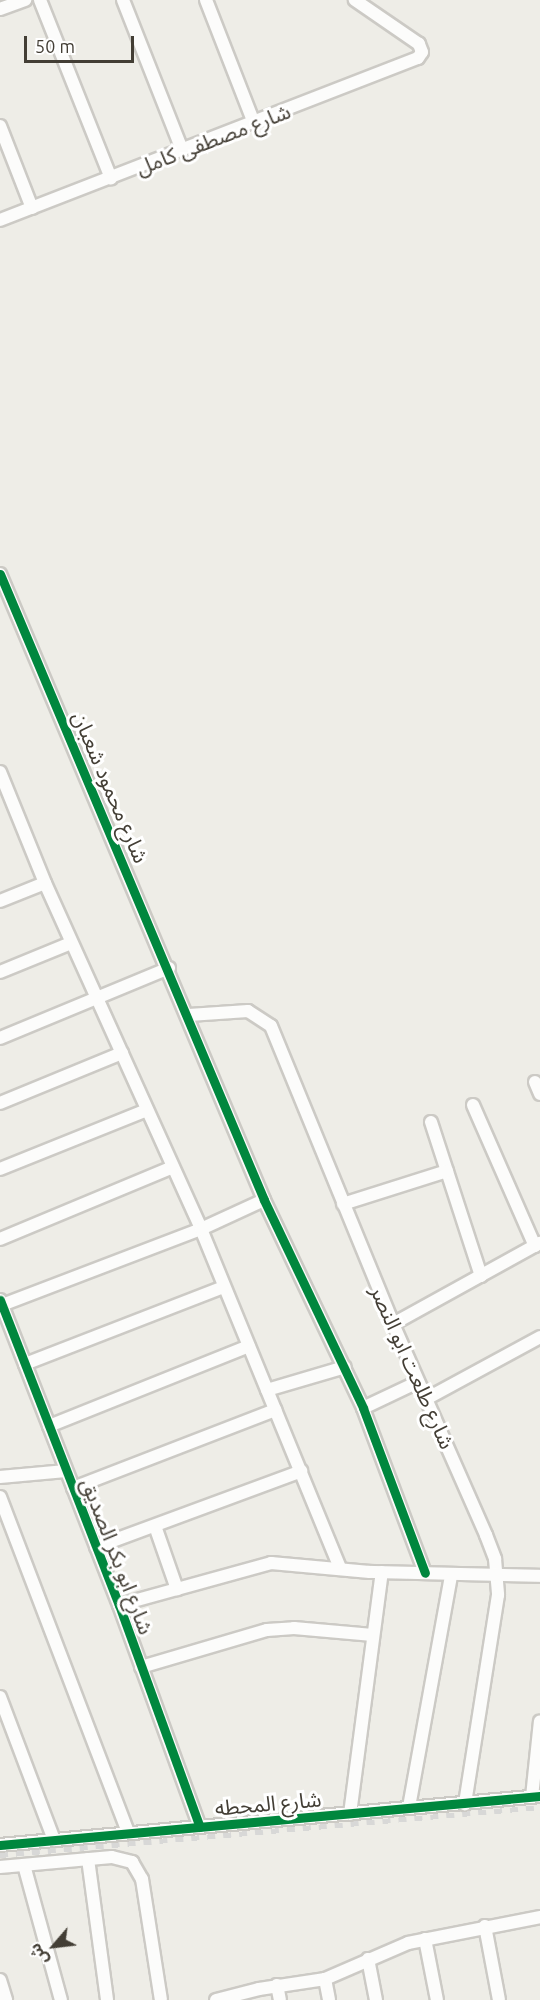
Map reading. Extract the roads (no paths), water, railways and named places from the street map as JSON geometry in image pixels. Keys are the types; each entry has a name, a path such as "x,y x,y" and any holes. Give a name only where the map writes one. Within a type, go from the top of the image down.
{"street":[{"path":"0,9 25,0"},
{"path":"40,0 111,178"},
{"path":"123,0 182,150"},
{"path":"206,0 254,123"},
{"name":"شارع مصطفى كامل","path":"0,220 412,63 422,52 410,37 355,0"},
{"path":"0,126 32,208"},
{"name":"شارع محمود شعبان","path":"0,574 189,1015 264,1200 363,1408 425,1573"},
{"path":"0,772 71,943 98,997 201,1229 340,1568"},
{"path":"0,901 45,883"},
{"path":"0,972 71,943"},
{"path":"0,1038 169,968"},
{"name":"شارع طلعت ابو النصر","path":"189,1015 248,1011 271,1026 393,1324 486,1534 497,1574 496,1613 465,1803"},
{"path":"0,1103 122,1053"},
{"path":"393,1324 538,1245 473,1105"},
{"path":"0,1169 147,1110"},
{"path":"431,1122 481,1276"},
{"path":"0,1239 173,1167"},
{"path":"343,1204 447,1171"},
{"path":"1,1303 201,1229 264,1200"},
{"path":"25,1364 224,1287"},
{"name":"شارع ابو بكر الصديق","path":"1,1303 119,1605 200,1827"},
{"path":"426,1400 540,1337"},
{"path":"49,1426 249,1346"},
{"path":"267,1390 345,1367"},
{"path":"363,1408 418,1382"},
{"path":"73,1488 275,1410"},
{"path":"0,1477 66,1471"},
{"path":"96,1548 301,1471"},
{"path":"0,1497 128,1832"},
{"path":"155,1526 177,1589"},
{"path":"119,1605 264,1564 451,1575 540,1576"},
{"path":"350,1814 382,1572"},
{"path":"409,1807 451,1575"},
{"path":"141,1667 267,1630 294,1628 373,1635"},
{"path":"0,1697 54,1840"},
{"path":"536,1797 540,1721"},
{"name":"شارع المحطه","path":"0,1845 536,1797"},
{"path":"0,1867 125,1858 137,1869 142,1879 161,2000"},
{"path":"88,1859 107,2000"},
{"path":"24,1865 61,2000"},
{"path":"216,2000 238,1997 277,1985 325,1979 368,1959 425,1939 540,1917"},
{"path":"485,1926 499,2000"},
{"path":"425,1939 437,2000"},
{"path":"368,1959 376,2000"},
{"path":"325,1979 329,2000"},
{"path":"0,1980 6,2000"},
{"path":"277,1985 280,2000"}],"railway":[{"path":"0,1855 540,1807"}]}
